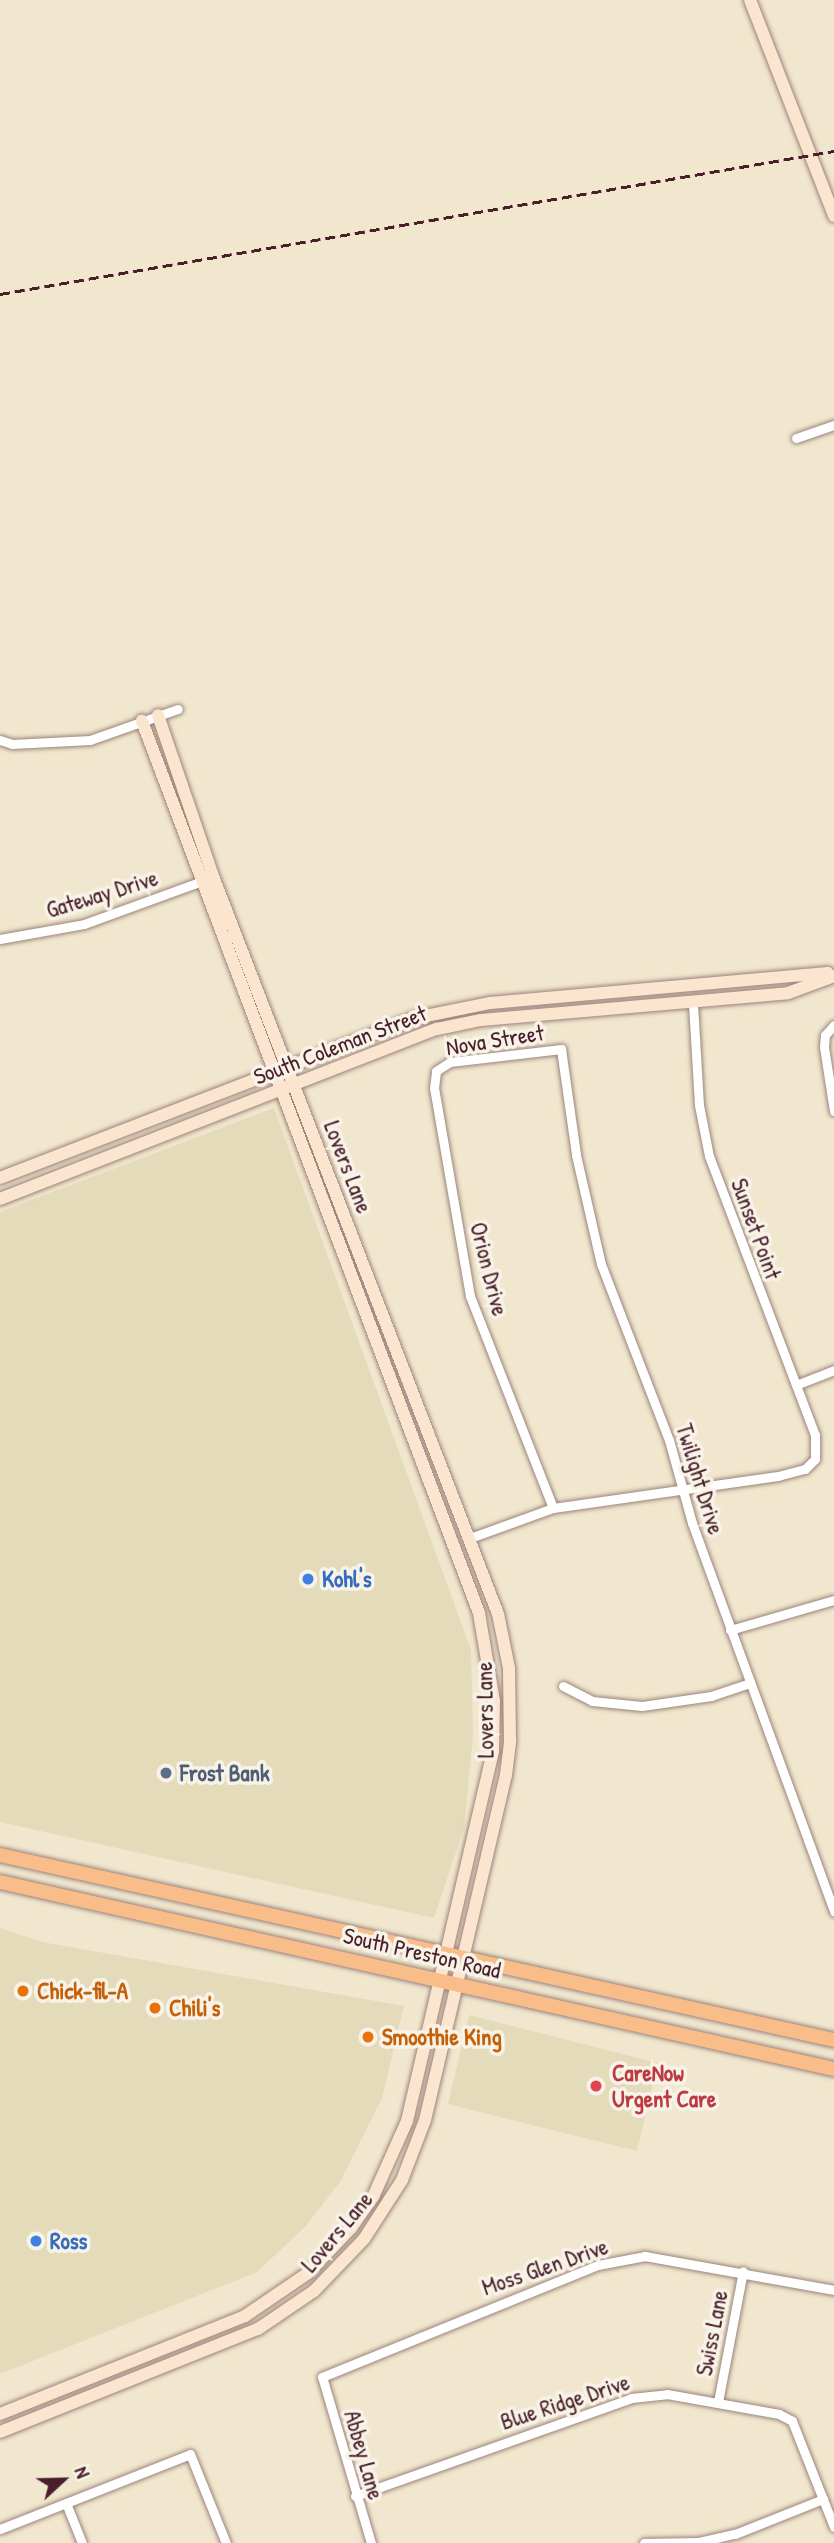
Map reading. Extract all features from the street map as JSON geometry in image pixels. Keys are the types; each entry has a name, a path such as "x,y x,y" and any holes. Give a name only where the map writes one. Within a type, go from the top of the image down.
{"main road":[{"name":"South Preston Road","path":"0,1855 834,2040"},
{"name":"South Preston Road","path":"0,1882 834,2069"}],"street":[{"path":"750,0 834,216"},
{"path":"796,438 834,425"},
{"path":"0,740 12,744 90,740 178,709"},
{"name":"Lovers Lane","path":"0,2414 245,2316 294,2284 325,2257 363,2213 400,2142 493,1751 494,1701 479,1613 288,1067 213,876 158,715"},
{"name":"Lovers Lane","path":"0,2432 249,2334 292,2308 340,2267 387,2207 411,2162 430,2101 506,1775 510,1740 509,1668 498,1614 470,1538 274,1072 200,882 142,720"},
{"name":"Gateway Drive","path":"0,939 85,924 213,876"},
{"name":"South Coleman Street","path":"0,1178 411,1020 490,1003 834,974"},
{"name":"South Coleman Street","path":"0,1199 437,1029 481,1020 693,1004 788,993 834,974"},
{"path":"692,985 693,1004"},
{"name":"Sunset Point","path":"682,1490 778,1476 805,1469 815,1459 815,1435 709,1156 699,1105 693,1004"},
{"path":"831,1026 824,1047 834,1111"},
{"name":"Nova Street","path":"436,1071 450,1062 561,1049"},
{"name":"Twilight Drive","path":"561,1049 576,1155 593,1212 601,1264 669,1440 682,1490 730,1630 834,1912"},
{"name":"Orion Drive","path":"436,1071 433,1088 470,1296 553,1508"},
{"path":"81,1147 88,1165"},
{"path":"68,1152 74,1170"},
{"path":"796,1385 834,1370"},
{"path":"453,1544 553,1508 682,1490"},
{"path":"730,1630 834,1600"},
{"path":"563,1686 592,1701 642,1706 710,1696 750,1683"},
{"name":"Moss Glen Drive","path":"321,2377 597,2264 645,2256 743,2271 834,2290"},
{"name":"Swiss Lane","path":"718,2402 743,2271"},
{"name":"Abbey Lane","path":"321,2377 371,2543"},
{"name":"Blue Ridge Drive","path":"355,2496 631,2398 667,2394 779,2414 792,2421 823,2499"},
{"path":"0,2529 190,2454 226,2543"},
{"path":"644,2543 699,2542 735,2534 823,2499 834,2527"},
{"path":"66,2503 82,2543"}],"shaded area":[{"path":"274,1108 471,1650 473,1736 464,1828 434,1918 0,1822 0,1212"},
{"path":"0,1928 42,1942 404,2006 382,2098 340,2182 305,2227 257,2272 0,2374"},
{"path":"469,2015 658,2063 637,2151 448,2104"}],"railway":[{"path":"0,294 834,151"}],"place":[{"name":"Kohl's","path":"308,1579"},
{"name":"Frost Bank","path":"166,1773"},
{"name":"Chick-fil-A","path":"23,1991"},
{"name":"Chili's","path":"155,2008"},
{"name":"Smoothie King","path":"368,2037"},
{"name":"CareNow Urgent Care","path":"596,2086"},
{"name":"Ross","path":"36,2241"}]}
